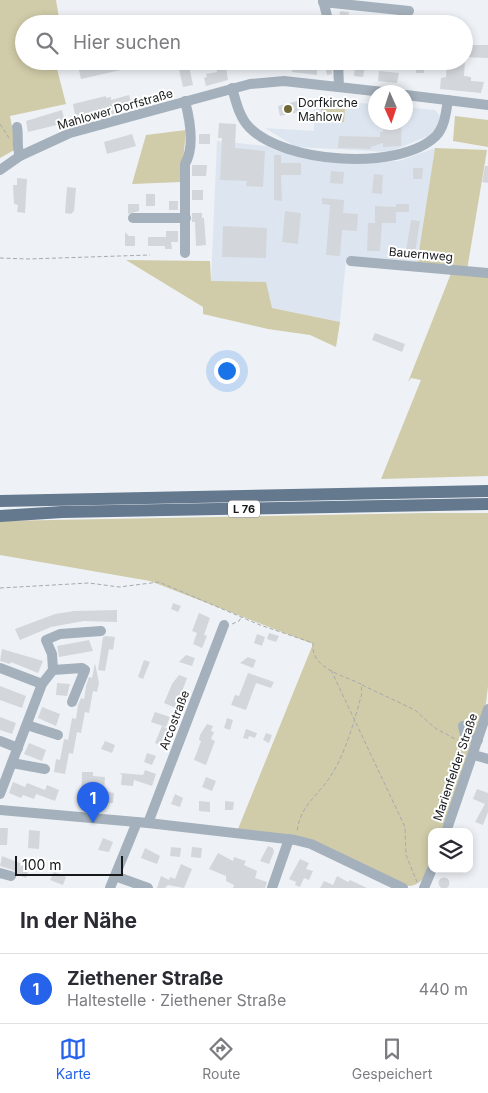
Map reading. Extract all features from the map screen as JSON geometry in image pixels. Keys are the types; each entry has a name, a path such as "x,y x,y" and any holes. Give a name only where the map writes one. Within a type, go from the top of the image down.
{"main road":[{"name":"L 76","path":"0,501 488,492"},
{"name":"L 76","path":"0,516 62,512 488,504"}],"street":[{"path":"327,15 323,1 409,11"},
{"path":"338,70 339,87"},
{"name":"Mahlower Dorfstraße","path":"0,170 20,156 70,133 232,88 276,81 368,90"},
{"path":"232,88 242,118 249,128 271,142 296,152 343,157 390,156 426,143 438,132 446,115 448,100"},
{"path":"413,96 488,105"},
{"name":"Mahlower Dorfstraße","path":"185,101 190,120 190,156 186,164 185,253"},
{"path":"17,127 20,138 17,150 20,156"},
{"path":"133,218 186,218"},
{"name":"Bauernweg","path":"351,261 488,273"},
{"name":"Arcostraße","path":"148,823 224,625"},
{"path":"0,794 42,684 53,670 52,654 46,640 60,634 101,631"},
{"path":"0,668 42,684"},
{"path":"53,670 82,668 85,670 72,702"},
{"name":"Marienfelder Straße","path":"447,828 488,710"},
{"path":"27,725 58,735"},
{"path":"463,726 465,734 478,740"},
{"path":"0,741 18,748"},
{"path":"474,755 488,759"},
{"path":"12,763 45,769"},
{"path":"0,810 148,823 292,839 311,844 403,888"},
{"path":"110,888 137,822"},
{"path":"272,888 292,839"},
{"path":"0,873 11,876"},
{"path":"422,888 430,873"},
{"path":"115,876 148,888"}],"path":[{"path":"0,124 11,141"},
{"path":"0,258 28,259 150,255"},
{"path":"0,588 89,584 119,587 155,581 313,643 312,652 319,664 415,710 435,728 459,741"},
{"path":"224,625 240,622 242,616"},
{"path":"331,670 405,827 406,855 422,888"},
{"path":"292,839 298,820 307,803 314,798 329,779 341,756 362,693 361,684"}],"shaded area":[{"path":"0,0 56,0 58,15 15,15 15,70 57,70 66,104 10,116 16,149 0,158"},
{"path":"314,100 368,104 368,130 413,130 413,108 435,110 440,116 438,132 389,152 296,147 265,128 314,131"},
{"path":"321,109 345,109 344,122 321,121"},
{"path":"455,116 488,120 488,147 453,141"},
{"path":"186,130 181,182 132,184 146,135"},
{"path":"217,141 266,146 277,151 328,162 399,161 435,148 417,264 346,260 340,322 272,308 211,281"},
{"path":"435,148 487,150 467,270 417,264"},
{"path":"126,260 210,261 211,281 266,282 272,308 340,322 336,347 310,335 268,329 203,314 203,307"},
{"path":"452,271 488,275 488,476 381,479 421,380 411,378 408,382"},
{"path":"488,513 488,686 486,703 442,828 428,828 428,869 421,881 414,885 405,886 342,855 238,829 313,644 150,581 0,555 0,521"}],"building":[{"path":"340,11 349,12 349,15 340,15"},
{"path":"473,45 488,45 488,58 473,57"},
{"path":"79,70 121,70 81,79"},
{"path":"179,70 190,70 193,85 183,87"},
{"path":"217,70 226,70 228,80 206,86 204,78 207,77 206,74 217,72"},
{"path":"292,70 317,70 317,75 292,72"},
{"path":"326,70 332,70 332,74 327,75"},
{"path":"355,70 364,70 363,77 354,76"},
{"path":"416,70 424,70 424,73 416,73"},
{"path":"446,70 464,70 464,76 471,77 471,81 484,82 481,93 440,89 441,78 446,77"},
{"path":"379,71 399,73 397,83 378,81"},
{"path":"129,95 132,106 115,111 116,113 110,115 109,113 76,121 73,104 106,96 106,98 111,97 111,100"},
{"name":"Dorfkirche Mahlow","path":"297,101 299,112 280,116 278,106"},
{"path":"62,110 65,123 28,132 26,121"},
{"path":"219,123 236,124 235,148 265,151 263,187 246,186 247,181 220,180 222,138 218,138"},
{"path":"383,130 402,130 401,146 383,147 383,143 371,147 371,149 338,148 339,136 380,137 380,132 383,132"},
{"path":"132,134 136,146 107,154 104,142"},
{"path":"199,134 210,134 210,144 199,144"},
{"path":"274,155 281,155 281,163 301,163 301,175 281,175 282,201 274,200"},
{"path":"192,165 207,165 206,176 192,176"},
{"path":"485,166 488,166 488,183 482,182"},
{"path":"413,168 423,168 422,179 413,179"},
{"path":"331,171 344,172 343,184 330,183"},
{"path":"374,174 383,175 382,194 372,193"},
{"path":"17,178 27,179 25,213 17,212 18,205 14,204 13,185 17,185"},
{"path":"67,187 76,188 74,211 71,214 65,213"},
{"path":"192,190 203,190 203,200 192,200"},
{"path":"146,194 155,194 155,206 146,206"},
{"path":"322,198 344,200 343,213 358,214 357,231 342,230 340,256 326,255 330,205 322,204"},
{"path":"169,201 178,201 178,210 169,210"},
{"path":"128,204 139,204 139,211 128,214"},
{"path":"396,204 409,204 409,212 396,212 396,223 382,223 380,251 367,251 368,223 375,223 375,206 396,207"},
{"path":"285,211 301,213 298,244 282,242"},
{"path":"192,213 202,213 206,245 196,246 195,222 192,222"},
{"path":"411,220 420,221 415,253 406,251"},
{"path":"223,226 267,228 266,258 222,257"},
{"path":"166,231 178,231 178,242 171,242 172,249 165,249 165,246 148,246 148,237 166,237"},
{"path":"125,232 129,236 135,236 135,246 125,246"},
{"path":"375,333 405,344 402,352 372,340"},
{"path":"173,603 181,606 178,612 171,609"},
{"path":"117,610 117,622 84,621 51,627 20,640 15,629 55,614 74,611"},
{"path":"199,613 210,618 204,635 207,636 202,648 193,644 197,633 192,631"},
{"path":"269,633 279,636 276,642 267,639"},
{"path":"257,634 265,637 262,646 254,643"},
{"path":"103,637 115,637 113,650 109,649 105,671 98,670"},
{"path":"89,640 93,651 59,657 57,646"},
{"path":"2,649 43,661 38,673 11,662 10,664 0,661"},
{"path":"186,655 195,658 192,666 179,662"},
{"path":"248,657 256,660 253,668 240,663"},
{"path":"144,660 150,662 143,679 138,677"},
{"path":"95,663 99,683 97,692 93,691 89,713 85,712 81,733 77,732 73,754 69,753 65,774 54,772 56,759 60,760 64,739 68,740 72,718 76,719 78,705 81,698 84,699 86,686 89,677 92,678"},
{"path":"248,673 274,682 271,688 256,683 246,710 231,705 235,695 239,696"},
{"path":"179,675 187,678 176,708 164,703 172,684"},
{"path":"57,683 70,684 67,696 56,695"},
{"path":"0,686 26,696 22,708 0,700"},
{"path":"42,707 60,714 56,726 38,718"},
{"path":"155,712 170,717 166,727 151,722"},
{"path":"0,717 16,723 12,734 0,730"},
{"path":"227,718 233,720 230,730 224,728"},
{"path":"207,724 213,726 211,731 214,732 211,739 215,741 206,765 194,760 201,741 199,740 200,735"},
{"path":"162,726 168,729 164,746 155,743"},
{"path":"246,729 257,733 255,738 249,736 248,739 243,738"},
{"path":"266,733 272,735 269,743 263,740"},
{"path":"105,741 115,745 112,753 101,749"},
{"path":"29,743 46,750 42,761 24,754"},
{"path":"147,753 156,756 152,765 144,762"},
{"path":"145,770 156,774 152,786 134,780 133,786 121,785 122,775 120,773 143,775"},
{"path":"82,772 93,772 93,776 105,777 104,791 114,793 113,803 81,804"},
{"path":"206,777 216,781 212,791 202,787"},
{"path":"13,782 25,787 27,783 45,790 47,785 59,790 55,801 36,794 34,799 23,795 21,798 9,793"},
{"path":"477,789 488,793 488,812 483,825 475,822 485,804 473,799"},
{"path":"175,794 183,798 180,807 171,804"},
{"path":"199,801 210,802 210,812 199,811"},
{"path":"225,801 234,802 233,810 225,810"},
{"path":"0,828 8,828 7,845 0,845"},
{"path":"29,830 40,831 39,849 28,848"},
{"path":"103,838 113,842 109,852 98,850"},
{"path":"268,846 273,848 274,852 269,864 260,861"},
{"path":"171,847 181,848 180,857 170,856"},
{"path":"192,847 202,848 201,858 191,857"},
{"path":"145,848 160,856 157,864 141,858"},
{"path":"218,853 233,861 234,857 246,861 244,865 257,871 255,878 267,882 265,888 233,888 234,885 226,881 226,876 209,869"},
{"path":"2,856 30,867 26,878 18,875 13,870 0,866"},
{"path":"300,859 309,863 306,869 313,871 309,880 304,878 300,887 295,885 296,882 289,879"},
{"path":"181,864 192,869 184,888 168,885 165,888 157,888 161,876 169,880 170,877 175,879"},
{"path":"54,872 66,877 63,885 50,880"},
{"path":"337,876 367,888 320,888 324,881 333,885"},
{"path":"442,878 446,878 449,883 448,887 442,888 439,885 439,881"}],"place":[{"name":"Dorfkirche Mahlow","path":"288,109"},
{"name":"Ziethener Straße","path":"93,823"}]}
